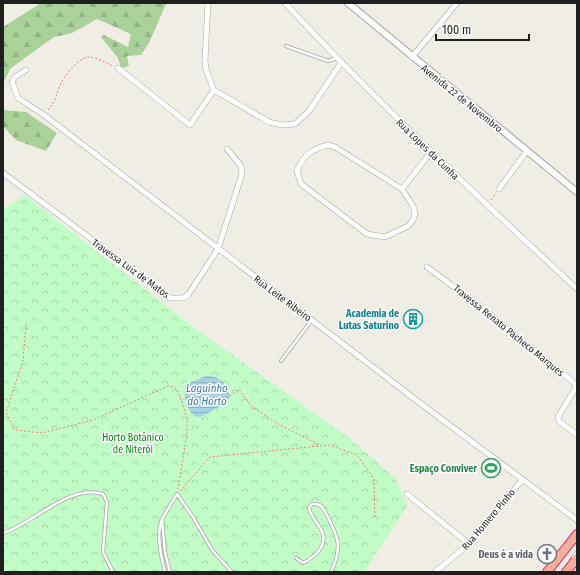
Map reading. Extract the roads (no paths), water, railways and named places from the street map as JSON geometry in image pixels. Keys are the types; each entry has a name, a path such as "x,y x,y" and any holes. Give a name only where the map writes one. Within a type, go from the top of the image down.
{"highway":[{"path":"547,572 576,535"},
{"path":"566,572 577,558"}],"street":[{"path":"208,3 205,60 206,70 214,90 269,122 282,125 295,124 309,111 341,64"},
{"name":"Rua Lopes da Cunha","path":"285,3 341,64 431,152 577,289"},
{"name":"Avenida 22 de Novembro","path":"348,3 412,58 577,192"},
{"path":"412,58 457,3"},
{"path":"118,68 190,125 214,90"},
{"name":"Rua Leite Ribeiro","path":"26,70 13,79 16,96 44,115 522,480 577,520"},
{"path":"328,145 335,147 402,189 413,206 415,213 414,220 408,226 385,236 376,236 367,234 301,184 297,171 300,162 311,151 328,145"},
{"name":"Travessa Luiz de Matos","path":"3,173 170,298 183,298 188,295 218,249 242,174 241,166 227,149"},
{"path":"498,189 527,151"},
{"path":"402,189 431,152"},
{"name":"Travessa Renato Pacheco Marques","path":"427,267 476,303 572,381 576,386 575,389 558,418 577,435"},
{"name":"Rua Homero Pinho","path":"435,572 469,544 522,480"},
{"path":"407,494 469,544"}],"lane":[{"path":"286,46 328,61 337,58"},
{"path":"281,361 312,320"},
{"path":"3,533 17,529 61,501 90,492 103,494 107,502 103,552 113,572"},
{"path":"165,572 160,551 160,527 162,519 177,494 193,517 212,550 232,572"},
{"path":"296,558 303,563 312,559 320,552 324,541 321,530 309,508 312,504 316,503 321,506 335,532 338,544 335,564 331,572"},
{"path":"162,519 170,572"},
{"path":"562,572 577,552"}],"water":[{"name":"Laguinho do Horto","path":"206,376 216,377 222,381 227,387 230,396 221,406 205,415 197,417 193,415 188,407 185,396 185,387 191,382"}],"place":[{"name":"Academia de Lutas Saturino","path":"413,319"},
{"name":"Espaço Conviver","path":"491,468"},
{"name":"Deus é a vida","path":"547,554"}],"park label":[{"name":"Horto Botânico de Niterói","path":"133,442"}]}
